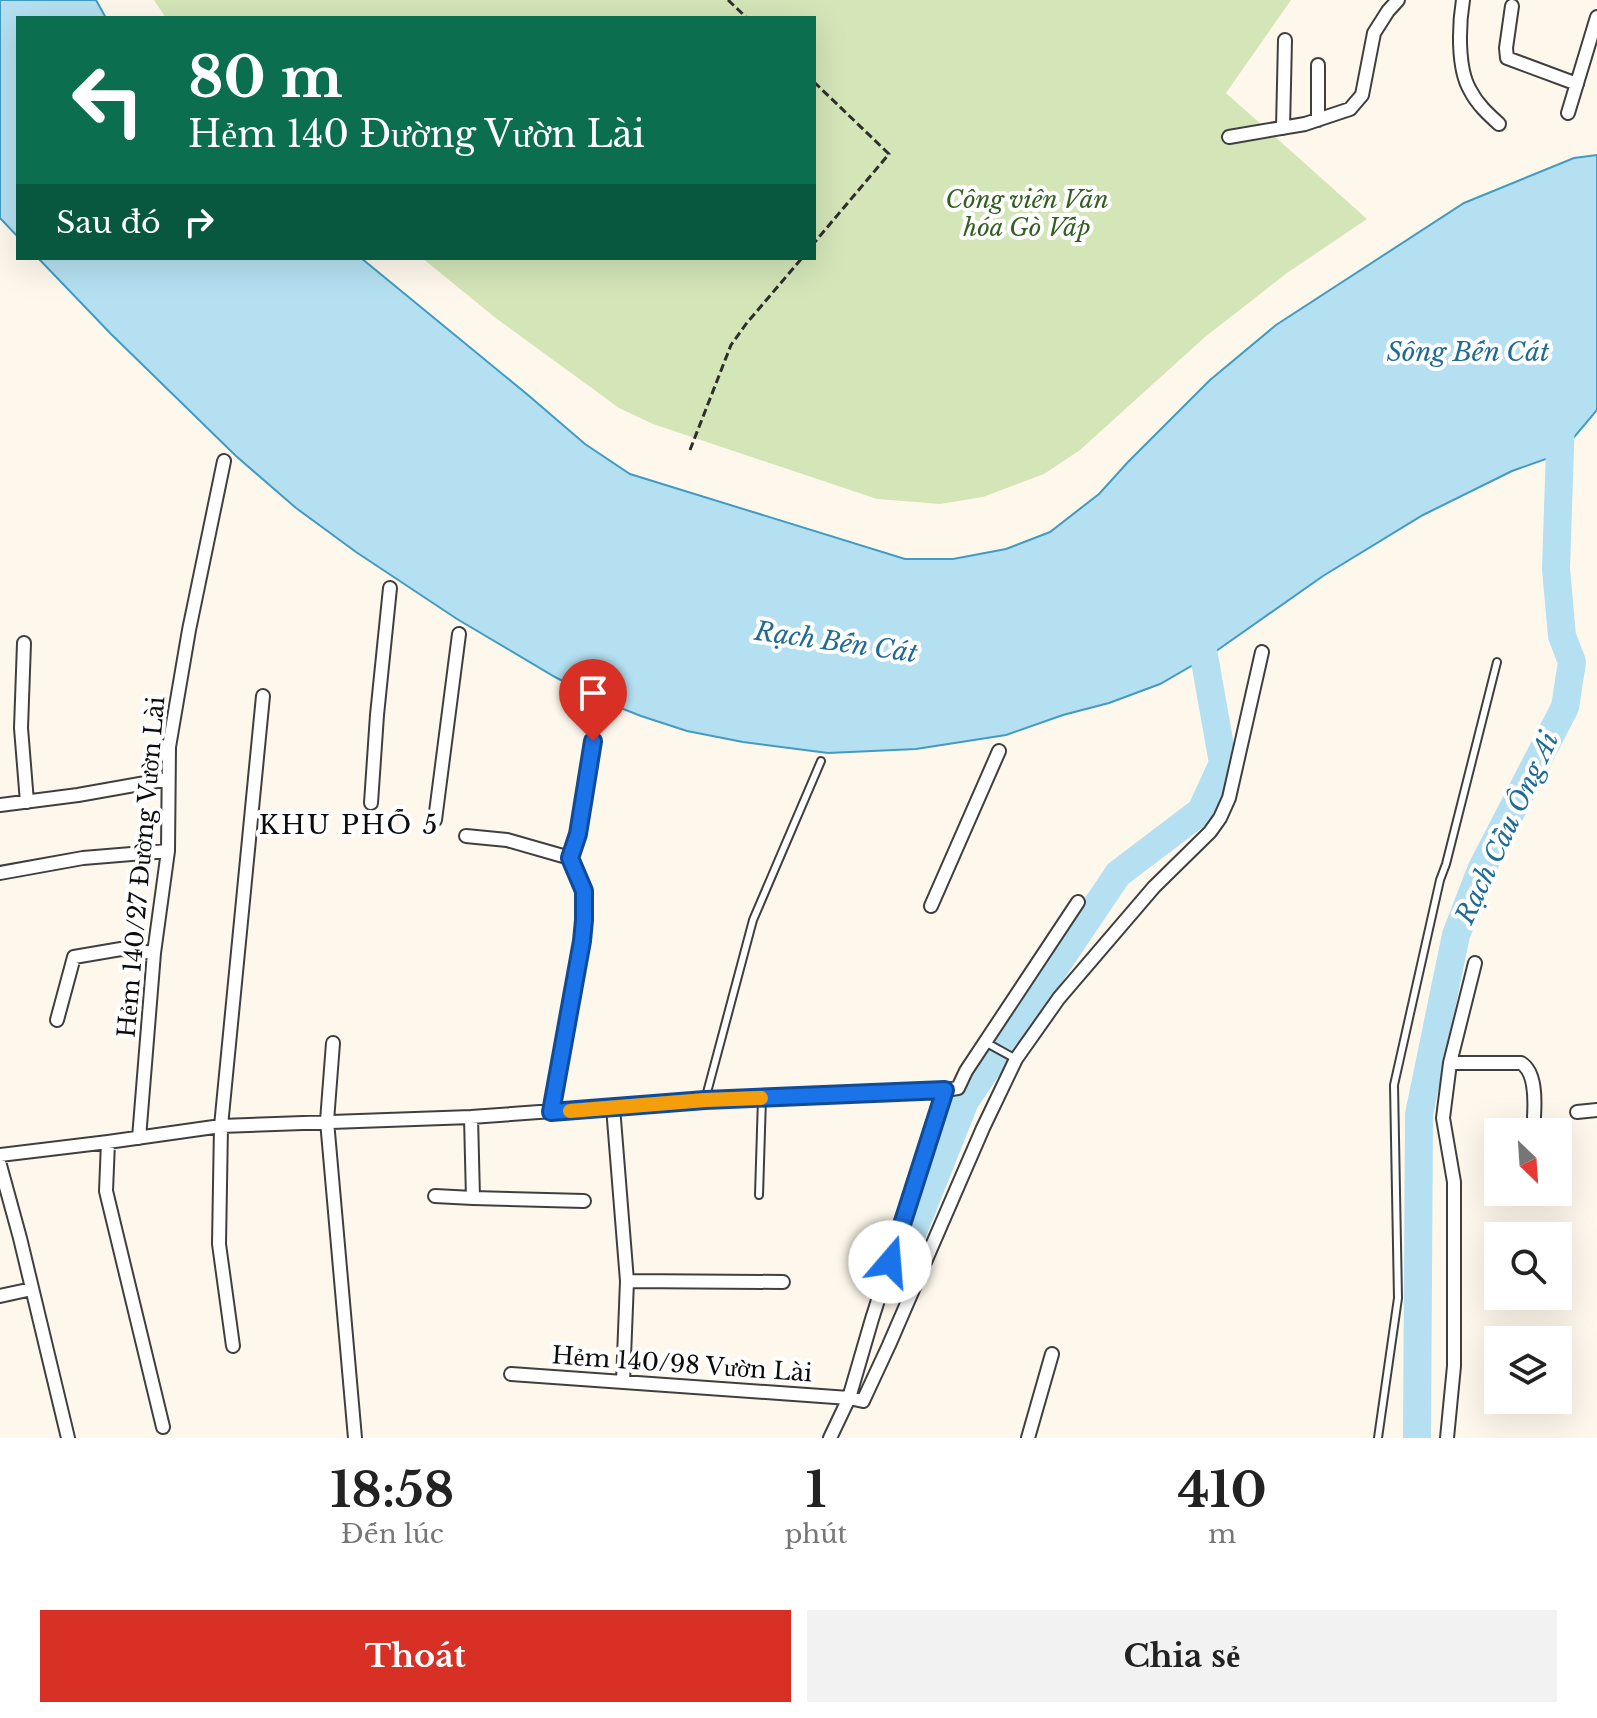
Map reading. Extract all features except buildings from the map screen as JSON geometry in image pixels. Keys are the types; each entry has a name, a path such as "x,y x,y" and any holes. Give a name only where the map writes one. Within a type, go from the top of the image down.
{"street":[{"path":"1229,137 1318,120 1350,109 1362,95 1374,33 1398,0"},
{"path":"1463,0 1461,55 1467,86 1481,107 1499,124"},
{"path":"1512,6 1507,58 1577,84"},
{"path":"1568,113 1597,17"},
{"path":"1283,128 1285,40"},
{"path":"1318,65 1318,120"},
{"name":"Hẻm 140/27 Đường Vườn Lài","path":"139,1138 154,953 168,851 169,747 189,630 224,461"},
{"path":"371,803 390,588"},
{"path":"435,820 459,634"},
{"path":"24,643 21,728 27,802"},
{"path":"849,1398 863,1401 1014,1058 1059,998 1154,887 1210,832 1220,818 1229,798 1262,652"},
{"path":"233,1346 219,1244 221,1126 263,696"},
{"path":"551,1112 582,941 584,891 570,858 578,834 593,741"},
{"path":"931,906 999,751"},
{"path":"0,805 168,779"},
{"path":"466,836 507,840 570,858"},
{"path":"0,873 83,858 168,851"},
{"path":"0,1155 221,1126 471,1117 705,1100 958,1088 966,1071 988,1044 1078,902"},
{"path":"57,1020 74,957 121,949 154,953"},
{"path":"1447,1438 1454,1366 1454,1182 1443,1118 1450,1063 1475,963"},
{"path":"333,1043 327,1121 355,1438"},
{"path":"1450,1063 1525,1065 1531,1076 1534,1117"},
{"path":"830,1438 849,1398 945,1090"},
{"path":"613,1107 627,1281 623,1382"},
{"path":"1577,1112 1597,1110"},
{"path":"471,1117 473,1198"},
{"path":"108,1142 106,1191 163,1427"},
{"path":"0,1165 68,1438"},
{"path":"435,1196 584,1201"},
{"path":"627,1281 783,1282"},
{"path":"0,1296 32,1289"},
{"path":"1028,1438 1052,1354"},
{"name":"Hẻm 140/98 Vườn Lài","path":"511,1374 849,1398"}],"lane":[{"path":"1378,1438 1398,1298 1394,1085 1440,880 1497,662"},
{"path":"705,1100 753,920 821,761"},
{"path":"988,1044 1014,1058"},
{"path":"759,1195 762,1098"}],"path":[{"path":"728,0 745,16"},
{"path":"738,16 741,12"},
{"path":"816,84 889,154 816,241"},
{"path":"690,450 731,345 800,260"}],"green space":[{"name":"Công viên Văn hóa Gò Vấp","path":"154,0 1291,0 1226,93 1367,219 1287,273 1205,337 1080,450 1044,474 983,497 940,504 877,499 653,424 619,408 497,319 424,260 816,260 816,16 165,16"}],"water":[{"path":"0,0 96,0 105,16 16,16 16,235 0,218"},
{"name":"Sông Bến Cát","path":"1597,155 1597,410 1560,454 1512,471 1423,515 1323,576 1212,654 1160,684 1006,735 916,749 828,753 687,731 598,699 555,677 457,619 296,508 236,456 40,260 363,260 585,444 630,474 905,559 953,559 1006,549 1050,532 1099,494 1210,380 1276,325 1464,203 1574,158"}],"waterway":[{"name":"Rạch Cầu Ông Ai","path":"1417,1438 1419,1114 1456,935 1481,870 1565,707 1572,662 1562,636 1556,569 1561,418"},
{"path":"910,1239 965,1101 1118,874 1201,811 1223,763 1198,622"}],"slow traffic":[{"path":"570,1111 761,1098"}],"district":[{"name":"KHU PHỐ 5","path":"349,825"}],"route":[{"path":"593,741 578,834 570,858 584,891 582,941 551,1112 705,1100 945,1090 890,1262"}],"water label":[{"name":"Rạch Bến Cát","path":"836,642"}]}
